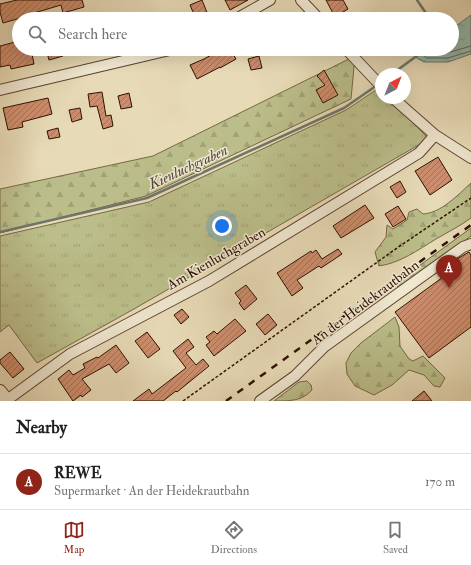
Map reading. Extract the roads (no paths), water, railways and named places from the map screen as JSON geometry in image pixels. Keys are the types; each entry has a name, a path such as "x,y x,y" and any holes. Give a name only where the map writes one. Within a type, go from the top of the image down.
{"street":[{"path":"249,12 270,0"},
{"path":"301,0 312,12"},
{"path":"0,90 144,56"},
{"path":"353,56 375,80"},
{"path":"400,104 434,135 471,158"},
{"name":"Am Kienluchgraben","path":"5,397 70,354 208,281 419,153 434,135"},
{"name":"An der Heidekrautbahn","path":"260,401 295,376 324,347 463,246 471,244"}],"water":[{"path":"471,15 471,54 448,62 424,62 415,57 459,56 459,24"}],"waterway":[{"path":"417,0 425,12"},
{"name":"Kienluchgraben","path":"400,68 417,56"},
{"name":"Kienluchgraben","path":"0,232 147,198 344,108 373,88"}],"railway":[{"path":"226,401 471,225"}],"place":[{"name":"REWE","path":"449,288"}]}
